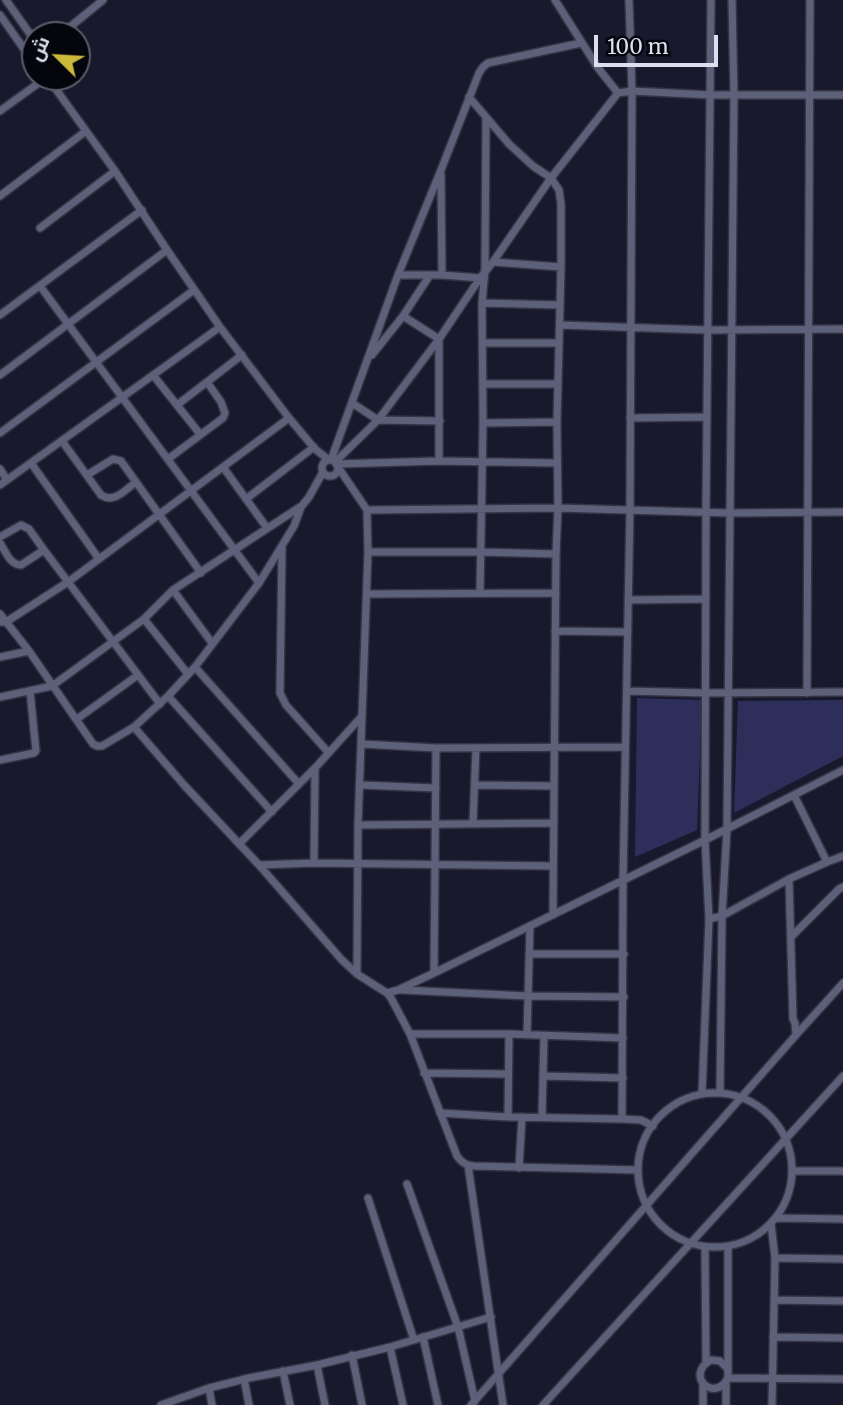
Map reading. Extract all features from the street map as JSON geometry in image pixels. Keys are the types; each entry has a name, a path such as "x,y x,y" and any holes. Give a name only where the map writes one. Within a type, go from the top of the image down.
{"street":[{"path":"6,0 21,21"},
{"path":"77,21 103,0"},
{"path":"555,0 581,43 618,93"},
{"path":"622,1119 630,509 632,91 629,0"},
{"path":"702,1094 709,919 705,840 711,0"},
{"path":"720,1093 722,916 727,829 734,95 732,0"},
{"path":"807,693 810,0"},
{"path":"0,15 21,42"},
{"path":"331,467 398,275 483,66 581,43"},
{"path":"0,111 28,91"},
{"path":"57,91 142,210 220,327 314,448 351,484 367,510 367,594 358,825 357,974"},
{"path":"0,614 3,622 29,651 93,744 102,747 109,744 160,704 195,667 259,583 312,492 331,467 378,420 439,339 551,178 618,93 632,91 711,95 843,95"},
{"path":"469,97 509,144 551,178 559,190 561,204 553,915"},
{"path":"480,593 486,117"},
{"path":"0,196 86,131"},
{"path":"441,170 442,275"},
{"path":"40,228 115,171"},
{"path":"0,315 142,210"},
{"path":"0,375 167,250"},
{"path":"493,262 561,267"},
{"path":"398,275 482,275"},
{"path":"367,361 403,316 430,275"},
{"path":"40,286 259,583"},
{"path":"0,433 194,290"},
{"path":"482,303 560,305"},
{"path":"403,316 439,339"},
{"path":"560,325 708,330 843,328"},
{"path":"0,485 220,327"},
{"path":"439,339 439,461"},
{"path":"484,342 559,343"},
{"path":"177,405 242,355"},
{"path":"153,375 200,434"},
{"path":"168,459 225,413 207,382"},
{"path":"483,384 558,384"},
{"path":"352,403 378,420 440,421"},
{"path":"630,418 707,417"},
{"path":"3,622 68,582 289,418"},
{"path":"483,423 557,422"},
{"path":"62,440 105,498 115,498 135,482"},
{"path":"246,499 314,448"},
{"path":"87,475 110,460 121,461 201,573"},
{"path":"331,467 439,461 557,463"},
{"path":"31,463 99,559"},
{"path":"223,467 267,528"},
{"path":"0,470 7,480"},
{"path":"0,697 52,686 144,620 173,590 301,507"},
{"path":"367,510 558,508 730,513 843,512"},
{"path":"0,537 17,527 25,526 29,529 160,704"},
{"path":"0,543 12,563 18,565 44,550"},
{"path":"282,547 280,693 286,705 328,752"},
{"path":"368,552 556,554"},
{"path":"173,590 212,643"},
{"path":"367,594 555,593"},
{"path":"628,600 706,599"},
{"path":"144,620 188,674"},
{"path":"555,631 628,632"},
{"path":"0,657 29,651"},
{"path":"195,667 299,784"},
{"path":"77,719 138,675"},
{"path":"0,760 36,751 30,691"},
{"path":"627,691 843,692"},
{"path":"168,696 272,812"},
{"path":"239,844 315,768 362,716"},
{"path":"134,727 341,959 357,974 387,993 410,1034 457,1156 463,1163 519,1168 638,1171"},
{"path":"361,744 436,748 625,747"},
{"path":"434,973 436,748"},
{"path":"472,823 475,748"},
{"path":"314,863 315,768"},
{"path":"387,993 553,915 843,770"},
{"path":"360,785 436,788"},
{"path":"475,785 554,786"},
{"path":"794,795 827,862"},
{"path":"358,825 554,823"},
{"path":"709,919 722,916 789,879 843,856"},
{"path":"258,865 314,863 553,866"},
{"path":"789,879 793,1019 796,1035"},
{"path":"791,937 843,886"},
{"path":"527,1035 530,926"},
{"path":"530,954 624,954"},
{"path":"473,1403 843,983"},
{"path":"398,990 624,998"},
{"path":"410,1034 623,1038"},
{"path":"508,1116 509,1034"},
{"path":"542,1117 544,1036"},
{"path":"424,1073 508,1074"},
{"path":"543,1076 623,1078"},
{"path":"542,1405 843,1076"},
{"path":"720,1093 741,1097 759,1107 775,1121 786,1138 793,1171 788,1196 774,1221 752,1239 728,1247 705,1247 690,1244 672,1235 657,1222 646,1205 638,1171 646,1135 669,1108 702,1094 720,1093"},
{"path":"440,1113 641,1120 653,1126"},
{"path":"519,1168 522,1116"},
{"path":"468,1165 503,1405"},
{"path":"793,1171 843,1171"},
{"path":"407,1184 458,1327 473,1403"},
{"path":"368,1198 414,1340"},
{"path":"774,1221 843,1219"},
{"path":"772,1405 774,1221"},
{"path":"703,1405 703,1383 700,1374 706,1362 705,1247"},
{"path":"726,1405 728,1247"},
{"path":"775,1258 843,1259"},
{"path":"774,1300 843,1301"},
{"path":"165,1404 209,1388 390,1347 491,1317"},
{"path":"423,1337 438,1405"},
{"path":"773,1337 843,1338"},
{"path":"390,1347 402,1405"},
{"path":"352,1355 362,1405"},
{"path":"706,1362 720,1361 727,1368"},
{"path":"317,1365 325,1405"},
{"path":"284,1371 290,1405"},
{"path":"703,1383 719,1388 727,1380 843,1378"},
{"path":"244,1379 249,1405"},
{"path":"209,1388 212,1405"}],"shaded area":[{"path":"637,698 702,700 697,830 635,857"},
{"path":"843,700 843,756 734,813 738,701"}]}
